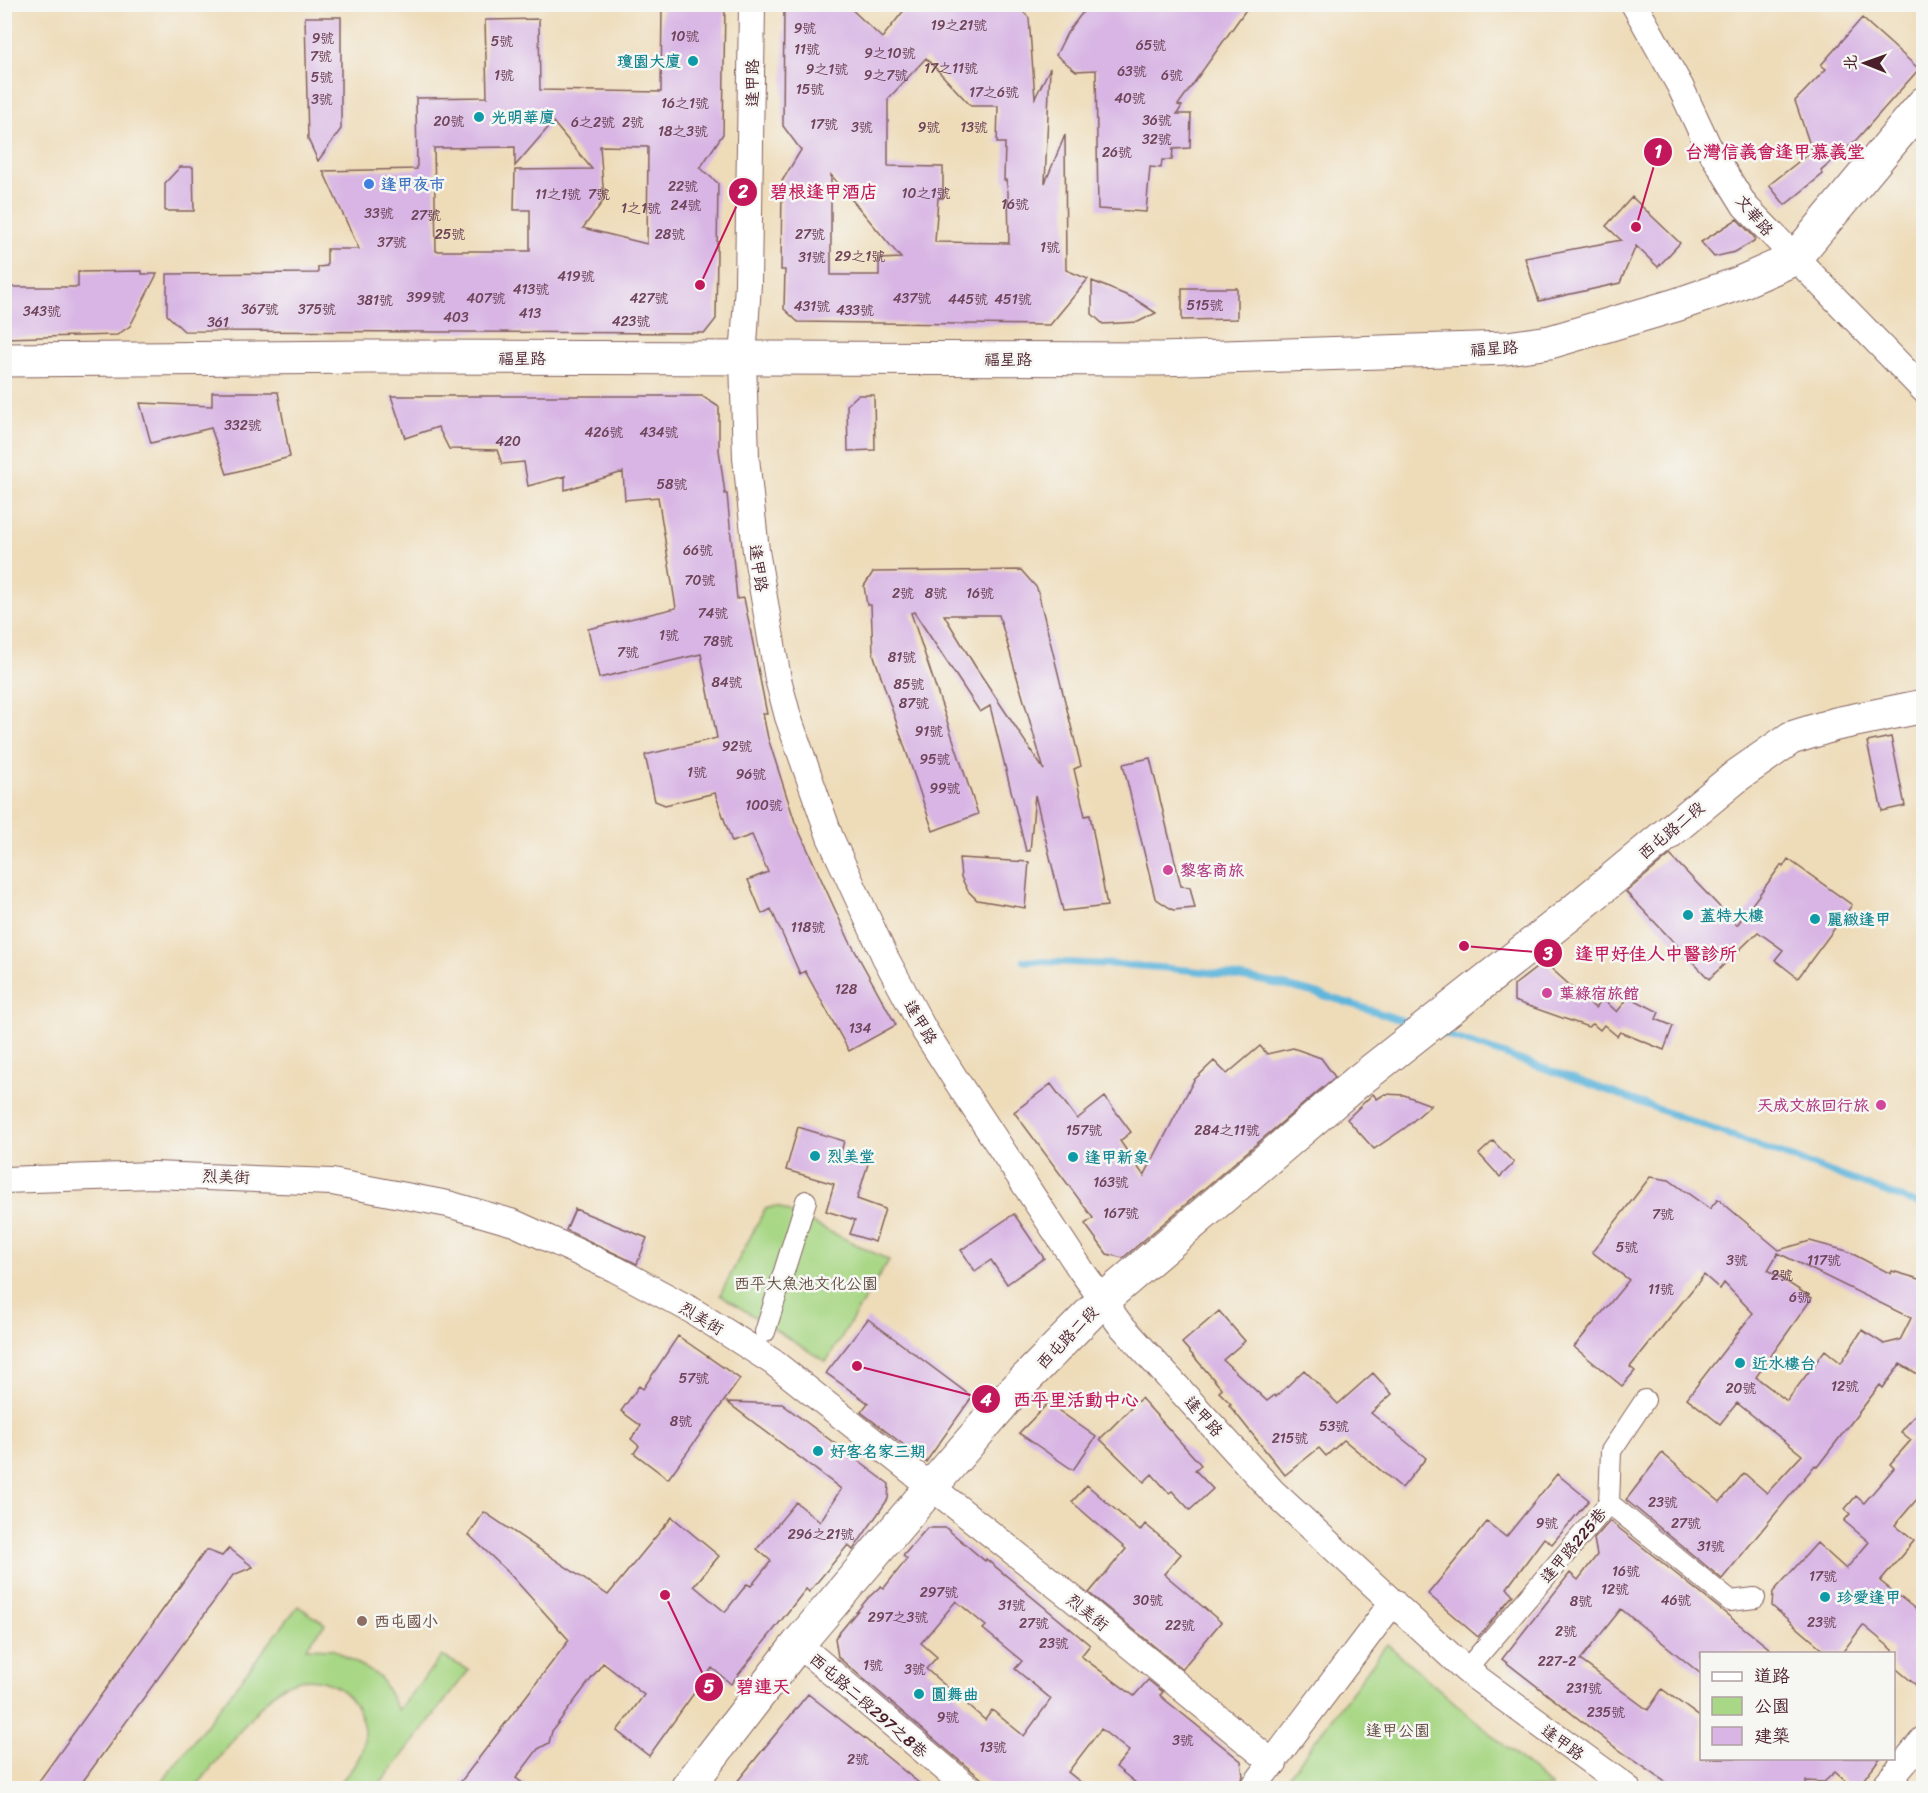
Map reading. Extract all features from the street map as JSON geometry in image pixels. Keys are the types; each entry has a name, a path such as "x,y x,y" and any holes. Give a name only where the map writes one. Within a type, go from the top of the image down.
{"street":[{"name":"逢甲路","path":"752,4 749,250 744,359 746,458 760,581 778,679 819,807 876,937 924,1030 1103,1300 1127,1331 1256,1474 1466,1670 1626,1788"},
{"name":"文華路","path":"1634,4 1680,86 1708,148 1739,197 1794,259 1923,390"},
{"name":"福星路","path":"4,360 358,357 1160,359 1507,348 1550,342 1676,305 1737,284 1794,259 1923,102"},
{"name":"西屯路二段","path":"687,1788 798,1644 931,1487 1012,1393 1103,1300 1404,1044 1569,915 1738,774 1791,738 1836,724 1923,706"},
{"name":"烈美街","path":"4,1180 153,1175 332,1182 448,1204 514,1223 615,1269 693,1311 773,1362 1072,1598 1274,1764"},
{"path":"765,1332 806,1201"},
{"path":"1609,1503 1611,1451 1646,1400"},
{"name":"逢甲路225巷","path":"1466,1670 1609,1503 1730,1601 1755,1598"},
{"path":"1253,1788 1274,1764 1394,1602"},
{"name":"西屯路二段297之8巷","path":"798,1644 954,1784"},
{"path":"1883,1788 1923,1739"}],"green space":[{"name":"西平大魚池文化公園","path":"776,1206 889,1260 826,1362 720,1295 765,1209"},
{"path":"298,1606 325,1624 306,1648 333,1649 380,1677 398,1710 442,1656 469,1670 377,1788 335,1788 352,1769 363,1747 364,1731 361,1716 343,1692 331,1684 316,1680 301,1680 285,1685 264,1703 195,1788 157,1788"},
{"name":"逢甲公園","path":"1387,1644 1551,1786 1551,1788 1280,1788"}],"building":[{"path":"662,4 725,4 723,134 700,168 718,183 716,319 705,333 184,331 167,315 167,274 318,273 318,267 327,266 327,249 359,249 323,171 417,169 416,98 487,97 485,20 539,19 540,90 661,92","holes":["553,122 592,169 515,170 514,210 530,210 530,251 436,251 434,148 515,147 515,166","600,146 648,147 647,244 583,228 604,200"]},
{"path":"784,4 846,4 882,38 909,4 1016,4 1029,18 1035,98 1050,68 1045,183 1065,135 1066,270 1088,279 1050,325 798,322 784,309 785,270 781,270 782,181 801,150 783,126","holes":["926,58 971,106 998,106 997,143 1005,143 1004,180 1006,180 1008,192 1009,243 935,242 938,198 943,198 943,167 888,166 888,99","831,175 901,258 879,259 879,275 831,275"]},
{"path":"1089,4 1250,4 1178,105 1182,106 1177,114 1191,114 1190,148 1173,149 1172,160 1162,160 1161,168 1150,167 1146,212 1098,209 1096,70 1076,71 1056,55 1067,33"},
{"path":"305,17 341,17 341,129 318,161 308,139"},
{"path":"1862,18 1919,69 1857,139 1821,171 1823,174 1785,205 1769,185 1812,151 1795,101 1826,69 1821,65"},
{"path":"180,167 193,167 194,211 165,211 165,183"},
{"path":"1632,197 1680,243 1658,267 1636,246 1620,283 1539,301 1525,258 1621,240 1606,226"},
{"path":"1737,219 1755,238 1754,241 1735,252 1714,257 1701,242"},
{"path":"142,271 142,274 157,274 130,326 117,335 4,338 4,287 78,287 78,272"},
{"path":"1092,281 1133,298 1156,313 1138,322 1103,324 1092,314"},
{"path":"1182,288 1237,288 1237,319 1182,320"},
{"path":"212,392 278,392 290,457 227,474 211,428 151,443 140,403 212,406"},
{"path":"858,395 874,395 875,450 848,451 847,405"},
{"path":"391,396 702,396 719,407 719,450 725,494 727,494 737,599 744,598 767,714 763,714 768,738 795,822 849,940 896,1025 849,1051 805,971 800,974 771,909 762,914 748,880 768,872 752,835 732,842 715,793 665,805 655,801 645,755 717,738 701,654 599,678 588,629 676,608 658,497 625,500 623,472 565,490 565,476 528,486 524,462 502,464 497,450 449,449 438,427 405,438"},
{"path":"1021,570 1037,588 1081,766 1074,769 1085,816 1090,815 1107,906 1063,911 1035,795 1030,851 1026,851 990,706 980,712 914,612 911,613 978,814 933,831 873,653 871,605 867,605 864,586 873,572","holes":["944,615 999,615 1044,770"]},
{"path":"1891,737 1905,806 1882,811 1867,742"},
{"path":"1150,758 1181,886 1190,887 1195,908 1173,910 1155,898 1123,764"},
{"path":"1670,855 1737,925 1781,865 1783,867 1788,859 1852,905 1798,978 1775,960 1783,950 1758,932 1709,979 1626,892"},
{"path":"959,858 1029,862 1025,908 977,900 968,891 961,877"},
{"path":"1544,962 1595,1008 1603,999 1617,1012 1629,997 1659,1012 1656,1019 1673,1026 1664,1050 1620,1032 1617,1036 1604,1025 1600,1030 1593,1024 1588,1027 1514,1001 1514,985"},
{"path":"1260,1046 1267,1054 1293,1048 1321,1058 1335,1077 1123,1258 1107,1254 1085,1224 1093,1218 1014,1112 1051,1084 1077,1119 1105,1097 1131,1132 1120,1141 1144,1176 1194,1080 1214,1061 1227,1074"},
{"path":"1373,1094 1377,1099 1385,1094 1404,1095 1431,1105 1405,1128 1374,1149 1347,1119"},
{"path":"798,1127 844,1141 840,1156 868,1164 857,1199 885,1209 875,1242 850,1234 855,1220 826,1211 834,1184 786,1170"},
{"path":"1493,1141 1514,1163 1500,1177 1479,1154"},
{"path":"1650,1177 1669,1180 1710,1209 1718,1199 1779,1250 1810,1241 1847,1251 1891,1274 1892,1271 1923,1280 1923,1377 1900,1364 1883,1388 1880,1385 1817,1467 1815,1465 1722,1579 1626,1500 1662,1453 1720,1502 1744,1473 1767,1493 1802,1455 1737,1403 1720,1424 1687,1398 1753,1313 1724,1283 1720,1289 1704,1275 1630,1367 1635,1371 1622,1386 1574,1347 1629,1280 1592,1252","holes":["1778,1253 1911,1318 1900,1340 1884,1344 1862,1330 1841,1363 1825,1350 1787,1401 1756,1377 1812,1298 1768,1270"]},
{"path":"575,1209 647,1238 637,1264 566,1230"},
{"path":"1014,1214 1044,1258 1007,1284 991,1260 975,1271 961,1250"},
{"path":"1219,1311 1245,1341 1223,1360 1267,1401 1275,1395 1276,1397 1304,1370 1338,1404 1373,1373 1392,1394 1371,1413 1426,1458 1402,1488 1344,1440 1326,1456 1319,1448 1285,1475 1229,1405 1231,1404 1219,1392 1222,1389 1182,1343"},
{"path":"868,1319 972,1397 926,1462 861,1412 868,1403 826,1373"},
{"path":"678,1336 740,1379 668,1479 634,1453 639,1446 631,1439 641,1426 621,1411 639,1386 643,1389"},
{"path":"1141,1398 1201,1465 1195,1470 1213,1489 1190,1510 1172,1491 1169,1493 1152,1474 1144,1482 1100,1439"},
{"path":"727,1402 782,1404 889,1484 888,1499 853,1550 848,1545 809,1592 806,1589 731,1684 712,1668 649,1756 617,1731 644,1695 603,1663 552,1731 549,1743 538,1749 516,1778 529,1788 456,1788 569,1640 508,1572 469,1535 484,1512 608,1595 672,1517 719,1556 694,1586 725,1612 747,1584 751,1586 771,1561 757,1549 796,1502 820,1522 841,1489"},
{"path":"1048,1403 1096,1437 1073,1470 1019,1433"},
{"path":"1923,1405 1923,1492 1895,1525 1914,1541 1880,1581 1923,1615 1923,1691 1895,1668 1895,1652 1863,1625 1843,1652 1826,1652 1772,1606 1773,1592 1817,1543 1846,1569 1869,1542 1844,1521 1850,1514 1845,1509 1856,1496 1864,1503 1894,1468 1890,1464 1911,1440 1901,1432"},
{"path":"1557,1474 1589,1500 1552,1544 1544,1538 1507,1588 1513,1595 1478,1637 1428,1594 1487,1522 1506,1537"},
{"path":"1087,1485 1140,1531 1145,1524 1181,1554 1164,1574 1221,1622 1182,1669 1089,1593 1126,1549 1072,1502"},
{"path":"1610,1521 1774,1652 1700,1652 1700,1673 1621,1609 1580,1660 1648,1710 1662,1689 1700,1717 1700,1760 1878,1760 1857,1788 1853,1788 1835,1772 1824,1782 1806,1781 1806,1788 1674,1788 1612,1745 1502,1659 1570,1573 1578,1580 1597,1555 1594,1539"},
{"path":"927,1528 946,1528 1090,1645 1081,1656 1134,1696 1148,1680 1163,1692 1160,1695 1164,1699 1241,1761 1243,1776 1235,1788 1142,1788 1116,1767 1129,1751 1101,1729 1068,1772 1088,1788 993,1788 838,1657 835,1638 868,1598 881,1586 884,1588 907,1559 903,1556","holes":["956,1601 986,1626 983,1629 1022,1661 1015,1669 1051,1699 1024,1736 992,1710 985,1720 926,1669 937,1657 921,1643"]},
{"path":"229,1548 253,1567 233,1575 78,1788 34,1788 206,1550 222,1556"},
{"path":"808,1694 864,1738 925,1788 732,1788"}],"waterway":[{"path":"1024,961 1151,967 1246,978 1312,992 1413,1024"},
{"path":"1438,1032 1581,1081 1924,1206"}],"place":[{"name":"瓊園大廈","path":"693,61"},
{"name":"光明華廈","path":"479,117"},
{"name":"逢甲夜市","path":"369,184"},
{"name":"台灣信義會逢甲慕義堂","path":"1636,227"},
{"name":"碧根逢甲酒店","path":"700,285"},
{"name":"黎客商旅","path":"1168,870"},
{"name":"蓋特大樓","path":"1688,915"},
{"name":"麗緻逢甲","path":"1815,919"},
{"name":"逢甲好佳人中醫診所","path":"1464,946"},
{"name":"葉綠宿旅館","path":"1547,993"},
{"name":"天成文旅回行旅","path":"1881,1105"},
{"name":"烈美堂","path":"815,1156"},
{"name":"逢甲新象","path":"1073,1157"},
{"name":"近水樓台","path":"1740,1363"},
{"name":"西平里活動中心","path":"857,1366"},
{"name":"好客名家三期","path":"818,1451"},
{"name":"碧連天","path":"665,1595"},
{"name":"珍愛逢甲","path":"1825,1597"},
{"name":"西屯國小","path":"362,1621"},
{"name":"圓舞曲","path":"919,1694"}]}
